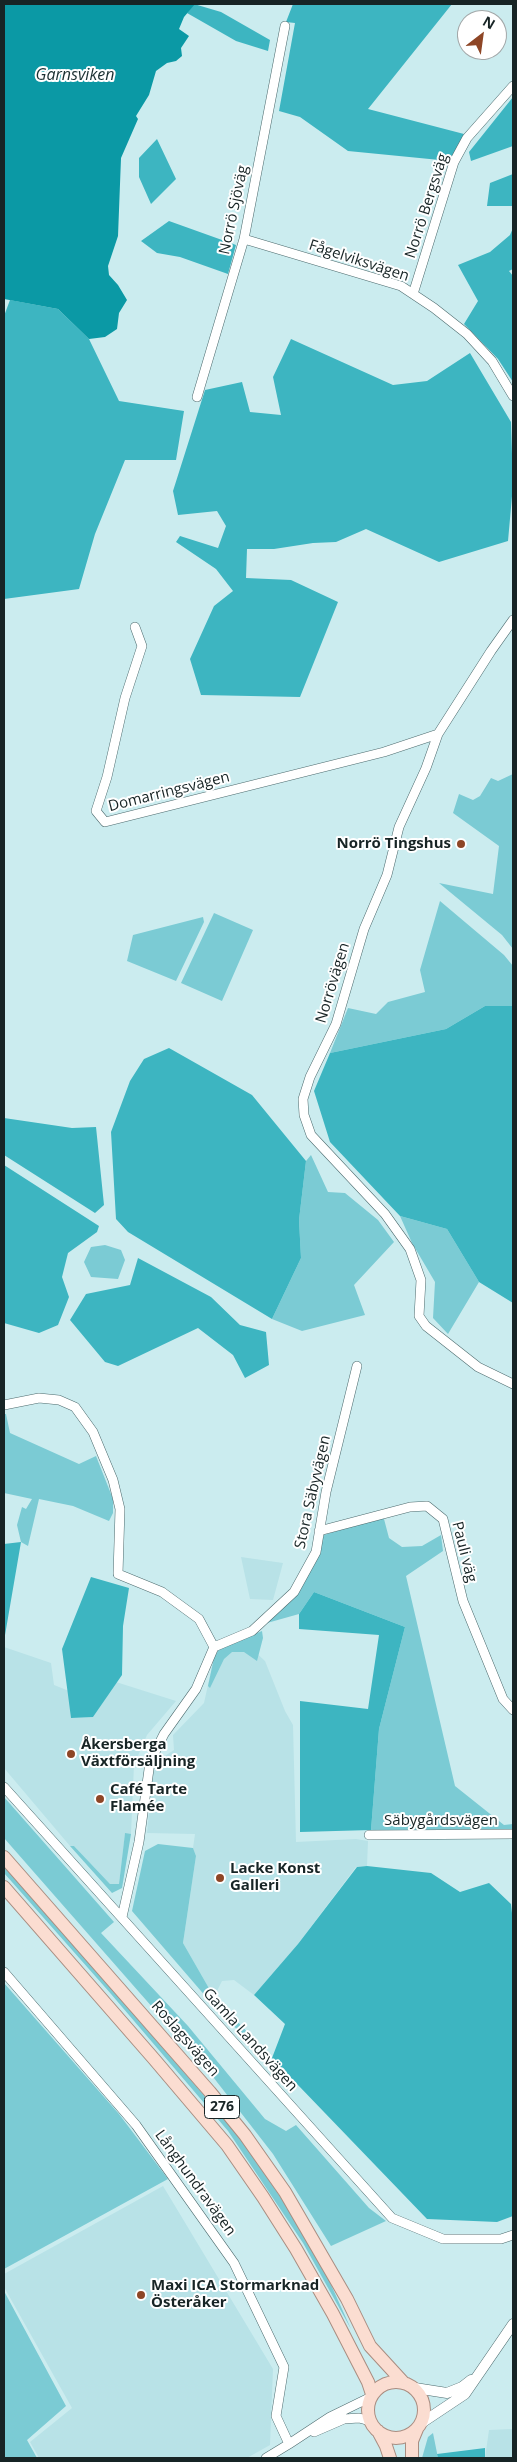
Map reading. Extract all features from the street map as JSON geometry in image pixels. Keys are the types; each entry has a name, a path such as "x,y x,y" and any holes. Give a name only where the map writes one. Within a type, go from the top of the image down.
{"main road":[{"name":"Roslagsvägen","path":"4,1857 210,2092 245,2136 285,2192 347,2299 370,2346 403,2382"},
{"name":"276","path":"4,1887 227,2145 296,2249 368,2382 371,2395"},
{"path":"390,2458 368,2409 371,2395 384,2384 403,2382 415,2388 424,2406 412,2441 412,2458"},
{"path":"374,2426 388,2437 401,2438 418,2427"}],"street":[{"name":"Norrö Sjöväg","path":"197,397 244,239 285,26"},
{"name":"Norrö Bergsväg","path":"413,294 454,162 468,138 513,86"},
{"name":"Fågelviksvägen","path":"244,239 401,286 434,308 467,334 492,361 513,396"},
{"name":"Norrövägen","path":"513,620 490,651 438,734 426,768 399,827 387,875 364,929 336,1024 310,1077 303,1099 304,1116 310,1135 384,1214 410,1249 421,1280 418,1316 426,1326 478,1367 513,1384"},
{"name":"Domarringsvägen","path":"135,627 142,646 125,698 107,777 96,811 105,822 384,752 438,734"},
{"name":"Stora Säbyvägen","path":"214,1647 252,1631 294,1592 316,1552 326,1492 357,1366"},
{"path":"4,1405 39,1398 59,1400 75,1407 93,1432 113,1480 120,1509 118,1574 199,1618 214,1647 196,1689 164,1734 150,1762 139,1842 122,1917"},
{"name":"Pauli väg","path":"319,1531 410,1507 427,1506 443,1519 463,1601 503,1699 513,1710"},
{"name":"Gamla Landsvägen","path":"4,1787 392,2218 443,2239 501,2239 513,2235"},
{"name":"Säbygårdsvägen","path":"369,1835 513,1834"},
{"name":"Långhundravägen","path":"4,1972 136,2125 234,2263 284,2367 276,2416 289,2444"},
{"path":"418,2427 465,2394 513,2324"},
{"path":"415,2388 447,2393 462,2387 478,2375"},
{"path":"266,2458 330,2417 371,2395"},
{"path":"289,2444 344,2418 358,2418 374,2426"}],"shaded area":[{"path":"194,4 221,12 270,40 268,51 236,41 187,13"},
{"path":"293,4 452,4 368,109 464,134 450,161 348,151 300,117 279,111 295,23 286,22"},
{"path":"513,97 513,146 471,161 469,152"},
{"path":"157,139 176,179 151,204 139,177 139,158"},
{"path":"513,174 513,206 487,206 490,183"},
{"path":"169,221 236,245 228,274 180,257 157,253 141,241"},
{"path":"513,228 513,269 509,271 513,276 513,382 498,359 464,324 478,301 458,265 490,252 510,235"},
{"path":"10,300 58,309 89,339 119,401 184,411 176,460 125,460 95,534 79,589 4,599 4,316"},
{"path":"291,339 393,385 427,381 470,353 511,422 513,485 508,541 439,562 366,529 336,542 313,543 274,549 247,549 246,578 291,580 338,602 300,697 201,695 190,659 214,606 233,591 216,569 176,542 180,536 218,548 226,526 217,511 178,515 173,491 205,390 242,382 250,412 281,415 273,377"},
{"path":"513,774 513,949 502,935 439,883 493,894 499,846 453,813 459,794 473,800 480,796 491,778 498,781"},
{"path":"440,901 504,955 513,966 513,1006 485,1006 446,1029 330,1053 348,1008 376,1014 388,1002 425,992 420,970"},
{"path":"214,913 253,930 222,1001 181,983"},
{"path":"203,917 204,922 176,981 127,961 133,935"},
{"path":"485,1006 513,1006 513,1303 479,1282 447,1229 400,1216 330,1142 314,1091 330,1053 446,1029"},
{"path":"169,1048 252,1095 306,1161 299,1220 301,1258 272,1319 128,1232 116,1219 111,1132 130,1081 144,1059"},
{"path":"4,1118 72,1128 96,1127 104,1205 95,1213 4,1155"},
{"path":"311,1155 328,1192 345,1193 378,1220 394,1242 354,1285 365,1315 302,1331 272,1319 301,1258 299,1220 306,1161"},
{"path":"4,1165 99,1226 97,1232 68,1253 62,1277 69,1297 58,1325 39,1333 4,1323"},
{"path":"400,1216 447,1229 479,1282 448,1334 433,1318 435,1282 412,1243"},
{"path":"105,1245 121,1250 125,1260 118,1279 91,1277 84,1262 91,1247"},
{"path":"138,1258 211,1297 240,1325 266,1332 269,1365 245,1378 233,1355 198,1328 118,1366 105,1362 70,1320 86,1294 130,1285"},
{"path":"4,1414 6,1414 10,1433 79,1464 96,1456 113,1499 113,1513 109,1521 73,1506 39,1499 28,1546 21,1542 17,1525 22,1507 26,1509 32,1499 4,1493"},
{"path":"375,1519 384,1519 389,1538 402,1547 422,1546 441,1535 443,1551 406,1576 455,1786 504,1825 513,1824 513,1829 371,1830 379,1729 405,1627 314,1592 299,1614 267,1623 296,1593 315,1561 324,1535"},
{"path":"21,1542 4,1641 4,1544"},
{"path":"241,1557 283,1563 273,1600 250,1599"},
{"path":"91,1577 129,1588 123,1626 122,1675 93,1717 71,1718 62,1649"},
{"path":"314,1592 405,1627 379,1729 371,1830 300,1832 300,1701 368,1709 379,1635 299,1629 299,1614"},
{"path":"262,1631 263,1638 257,1661 244,1652 232,1652 224,1659 210,1688 208,1686 214,1658 219,1649"},
{"name":"Åkersberga Växtförsäljning","path":"4,1647 51,1663 54,1685 69,1691 71,1718 93,1717 116,1682 176,1701 147,1735 134,1765 131,1834 125,1834 119,1884 110,1884 74,1846 70,1846 4,1768"},
{"path":"251,1648 265,1661 285,1711 293,1725 296,1842 356,1839 368,1841 367,1866 356,1867 298,1944 254,1995 234,1980 222,1981 214,1997 183,1943 196,1856 193,1848 195,1834 147,1833 154,1763 174,1750 173,1735 204,1703 214,1658 223,1650"},
{"path":"4,1797 114,1922 101,1933 188,2026 265,2119 286,2131 296,2125 369,2208 386,2221 331,2246 273,2154 210,2073 4,1838"},
{"path":"125,1833 131,1834 122,1888 112,1893 70,1846 74,1846 110,1884 119,1884"},
{"path":"158,1844 193,1848 196,1856 183,1943 214,1997 272,2058 226,2020 132,1911 145,1851"},
{"path":"4,1865 235,2131 294,2217 323,2267 351,2329 303,2243 228,2131 4,1873"},
{"path":"367,1866 431,1873 460,1892 489,1883 511,1904 513,1922 513,2216 497,2222 427,2219 272,2058 285,2024 254,1995 298,1944 357,1867"},
{"path":"4,1983 119,2114 168,2179 4,2269"},
{"path":"163,2186 273,2369 270,2445 247,2458 39,2458 30,2442 72,2408 4,2287 4,2274"},
{"path":"4,2291 66,2406 27,2440 37,2458 4,2458"},
{"path":"513,2429 513,2458 485,2458 489,2430"},
{"path":"433,2433 438,2458 422,2458 428,2437"},
{"path":"485,2448 485,2458 438,2458 437,2454"}],"water":[{"name":"Garnsviken","path":"4,4 195,4 184,17 179,29 189,36 181,48 182,56 156,71 149,95 136,116 138,119 121,158 118,236 108,266 109,275 127,300 119,313 117,329 105,337 89,339 58,309 4,299"}],"place":[{"name":"Norrö Tingshus","path":"461,844"},
{"name":"Åkersberga Växtförsäljning","path":"71,1754"},
{"name":"Café Tarte Flamée","path":"100,1799"},
{"name":"Lacke Konst Galleri","path":"220,1878"},
{"name":"Maxi ICA Stormarknad Österåker","path":"141,2295"}]}
